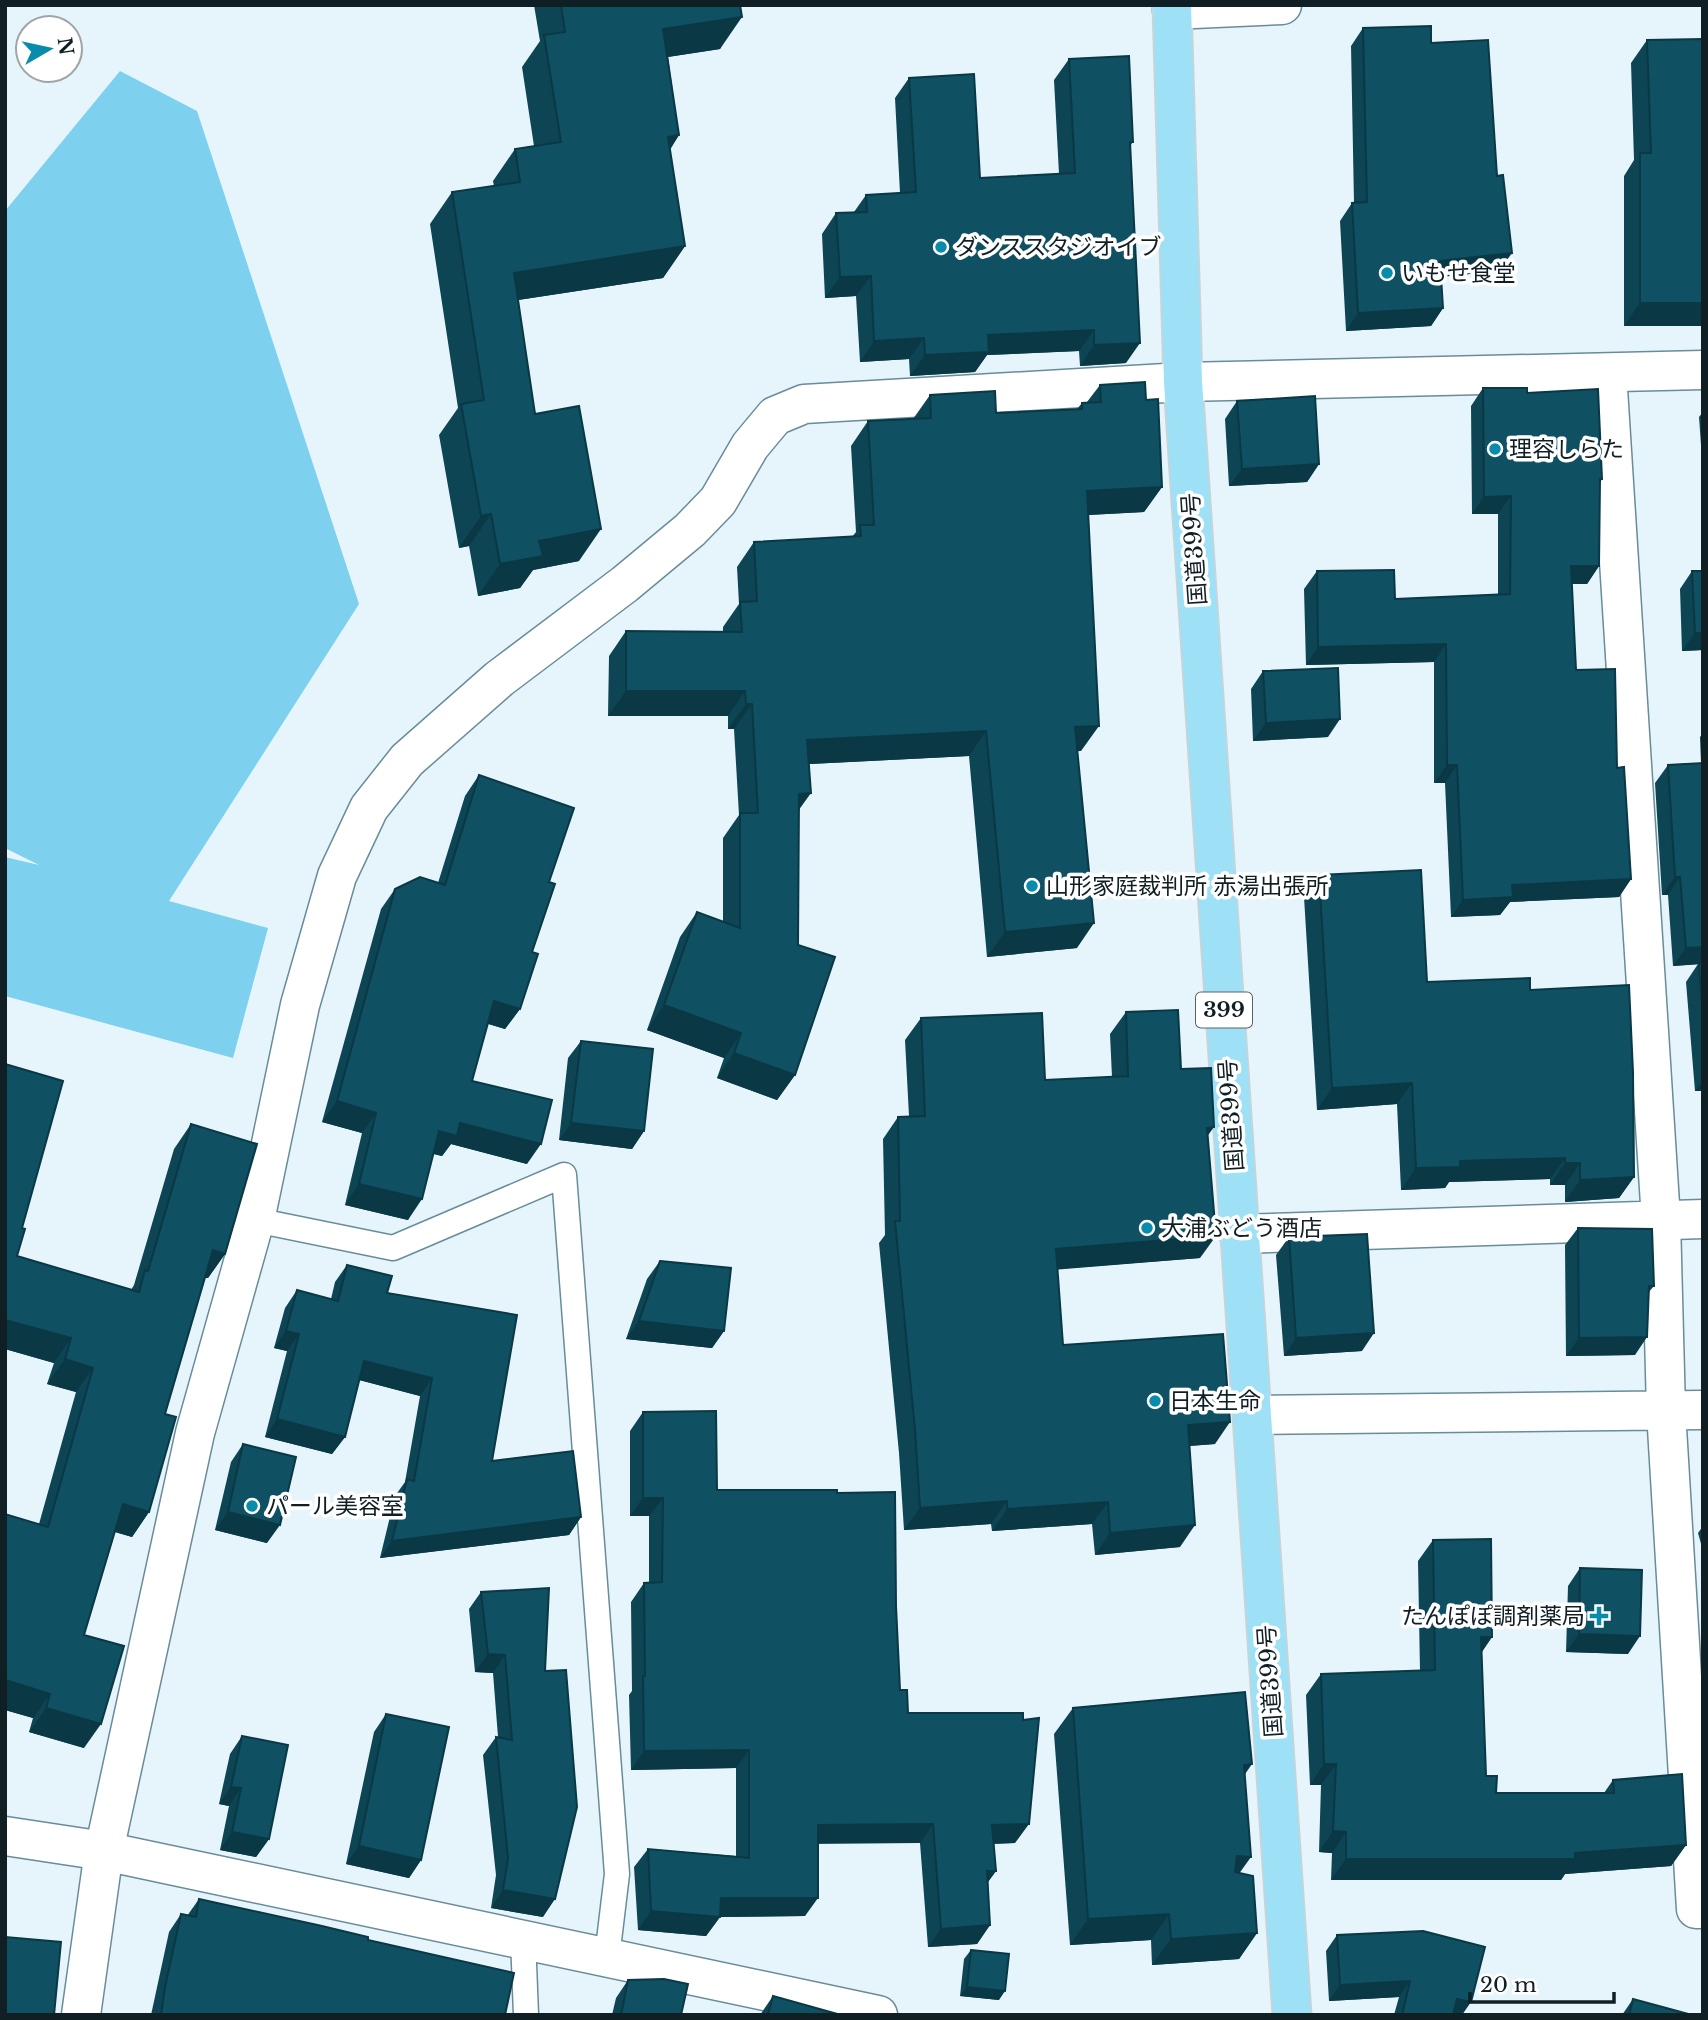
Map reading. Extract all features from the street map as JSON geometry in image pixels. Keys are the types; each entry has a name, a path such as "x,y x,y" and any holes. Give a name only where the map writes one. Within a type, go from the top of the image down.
{"highway":[{"name":"国道399号","path":"1172,8 1183,382 1292,2015"}],"street":[{"path":"1172,8 1282,5"},
{"path":"81,2015 104,1851 195,1433 255,1220 300,1004 337,876 369,808 407,760 499,679 690,530 718,501 750,446 775,416 804,404 1183,382 1703,370"},
{"path":"1607,373 1661,1220 1684,1410 1696,1909 1703,1909"},
{"path":"1239,1234 1703,1219"},
{"path":"1253,1415 1684,1410"},
{"path":"5,1836 104,1851 878,2015"}],"lane":[{"path":"255,1220 393,1248 564,1175 617,1874 607,1957"},
{"path":"523,1938 526,2015"}],"shaded area":[{"path":"120,71 197,111 359,604 169,901 268,928 233,1058 5,996 5,857 39,865 5,848 5,211"}],"building":[{"path":"561,5 740,5 742,17 663,29 679,135 668,137 685,246 514,273 535,414 579,406 601,529 539,541 543,556 500,564 491,514 481,516 461,404 484,400 452,192 520,182 515,149 561,142 544,35 565,32"},
{"path":"1431,26 1431,43 1488,40 1497,176 1503,175 1512,253 1440,261 1443,308 1358,313 1352,203 1367,202 1363,28"},
{"path":"1703,39 1703,303 1640,303 1640,153 1651,153 1647,40"},
{"path":"1129,56 1133,142 1130,142 1140,343 1094,345 1094,330 988,335 989,352 925,355 924,338 874,341 871,276 840,277 836,213 867,212 866,195 916,192 909,78 974,74 980,178 1075,173 1069,59"},
{"path":"1145,382 1146,400 1158,399 1162,487 1087,491 1099,726 1075,727 1094,923 1005,932 986,731 807,740 811,793 799,794 798,945 835,957 795,1075 734,1053 741,1033 664,1005 697,912 740,928 740,813 758,813 752,704 746,704 745,691 626,691 626,631 742,632 740,602 757,601 754,542 861,536 860,525 874,525 868,421 931,418 930,395 995,391 996,413 1082,409 1082,403 1101,402 1100,385"},
{"path":"1483,388 1527,388 1527,393 1598,389 1602,479 1599,566 1571,566 1576,670 1615,669 1617,768 1624,767 1631,879 1512,885 1513,897 1463,900 1457,765 1447,765 1446,644 1318,647 1317,571 1394,570 1395,599 1510,594 1511,496 1484,497"},
{"path":"1315,396 1319,464 1242,469 1237,401"},
{"path":"1692,571 1703,571 1703,633 1695,633"},
{"path":"1338,668 1340,719 1266,723 1263,671"},
{"path":"1703,763 1703,947 1686,948 1680,877 1675,877 1668,765"},
{"path":"479,775 574,808 549,882 555,884 532,952 538,954 520,1009 494,1001 472,1081 552,1100 541,1144 460,1123 457,1136 439,1131 422,1199 359,1184 376,1113 337,1101 395,889 420,877 445,885"},
{"path":"1421,870 1427,982 1530,978 1530,990 1629,985 1634,1177 1580,1180 1580,1163 1565,1163 1565,1158 1460,1161 1460,1167 1416,1168 1412,1083 1332,1088 1319,875"},
{"path":"1703,963 1703,1018 1699,964"},
{"path":"1178,1010 1181,1069 1211,1068 1214,1127 1207,1128 1216,1236 1056,1249 1063,1345 1223,1334 1230,1422 1188,1425 1195,1525 1110,1533 1108,1502 1007,1509 1007,1501 920,1508 895,1221 900,1221 898,1117 925,1116 921,1018 1042,1013 1045,1080 1128,1076 1126,1012"},
{"path":"581,1041 653,1049 644,1131 571,1123"},
{"path":"5,1064 63,1081 22,1228 25,1229 17,1256 139,1292 145,1270 148,1271 191,1124 257,1144 225,1254 213,1250 165,1414 176,1417 149,1512 123,1504 84,1635 124,1646 101,1724 46,1708 50,1694 5,1680 5,1514 48,1527 93,1368 65,1359 71,1338 5,1320"},
{"path":"1578,1228 1652,1229 1654,1286 1649,1286 1647,1337 1579,1338"},
{"path":"1367,1234 1374,1333 1296,1338 1289,1237"},
{"path":"660,1261 731,1268 724,1331 639,1321"},
{"path":"347,1265 392,1276 387,1293 517,1315 492,1461 573,1451 581,1517 392,1541 407,1479 414,1481 432,1378 364,1361 345,1437 277,1419 299,1334 286,1331 297,1290 338,1301"},
{"path":"716,1411 717,1490 895,1492 900,1690 907,1690 908,1713 1023,1713 1023,1720 1039,1718 1029,1824 992,1825 996,1871 987,1871 990,1925 941,1929 933,1824 818,1825 818,1898 721,1898 720,1917 651,1911 648,1849 749,1858 749,1750 644,1751 644,1583 662,1582 663,1498 643,1498 643,1412"},
{"path":"243,1444 296,1457 280,1525 228,1512"},
{"path":"1491,1539 1492,1637 1481,1637 1486,1776 1497,1776 1496,1793 1614,1793 1613,1780 1682,1774 1686,1845 1575,1853 1575,1859 1346,1859 1346,1832 1333,1831 1336,1764 1324,1764 1321,1674 1435,1670 1433,1540"},
{"path":"1580,1568 1642,1570 1640,1636 1579,1634"},
{"path":"549,1588 545,1671 566,1670 577,1807 555,1899 503,1890 508,1858 496,1737 512,1740 505,1655 488,1654 481,1592"},
{"path":"1245,1692 1252,1764 1244,1765 1251,1857 1237,1856 1235,1872 1253,1876 1257,1933 1171,1939 1169,1914 1088,1919 1073,1708"},
{"path":"386,1714 449,1727 421,1860 359,1846"},
{"path":"242,1736 288,1745 269,1839 232,1832 241,1788 231,1787"},
{"path":"199,1899 514,1973 505,2015 161,2015 181,1914 196,1917"},
{"path":"1423,1931 1485,1947 1471,2002 1457,1999 1453,2015 1402,2015 1410,1981 1340,1985 1337,1935"},
{"path":"5,1937 61,1942 54,2015 5,2015"},
{"path":"971,1950 1009,1954 1005,1991 967,1987"},
{"path":"664,1979 688,1984 681,2015 621,2015 628,1980"},
{"path":"773,1996 841,2015 768,2015"},
{"path":"1633,1999 1692,2015 1629,2015"}],"place":[{"name":"ダンススタジオイブ","path":"941,247"},
{"name":"いもせ食堂","path":"1387,273"},
{"name":"理容しらた","path":"1495,449"},
{"name":"山形家庭裁判所 赤湯出張所","path":"1032,886"},
{"name":"大浦ぶどう酒店","path":"1147,1228"},
{"name":"日本生命","path":"1155,1401"},
{"name":"パール美容室","path":"252,1506"},
{"name":"たんぽぽ調剤薬局","path":"1599,1616"}]}
